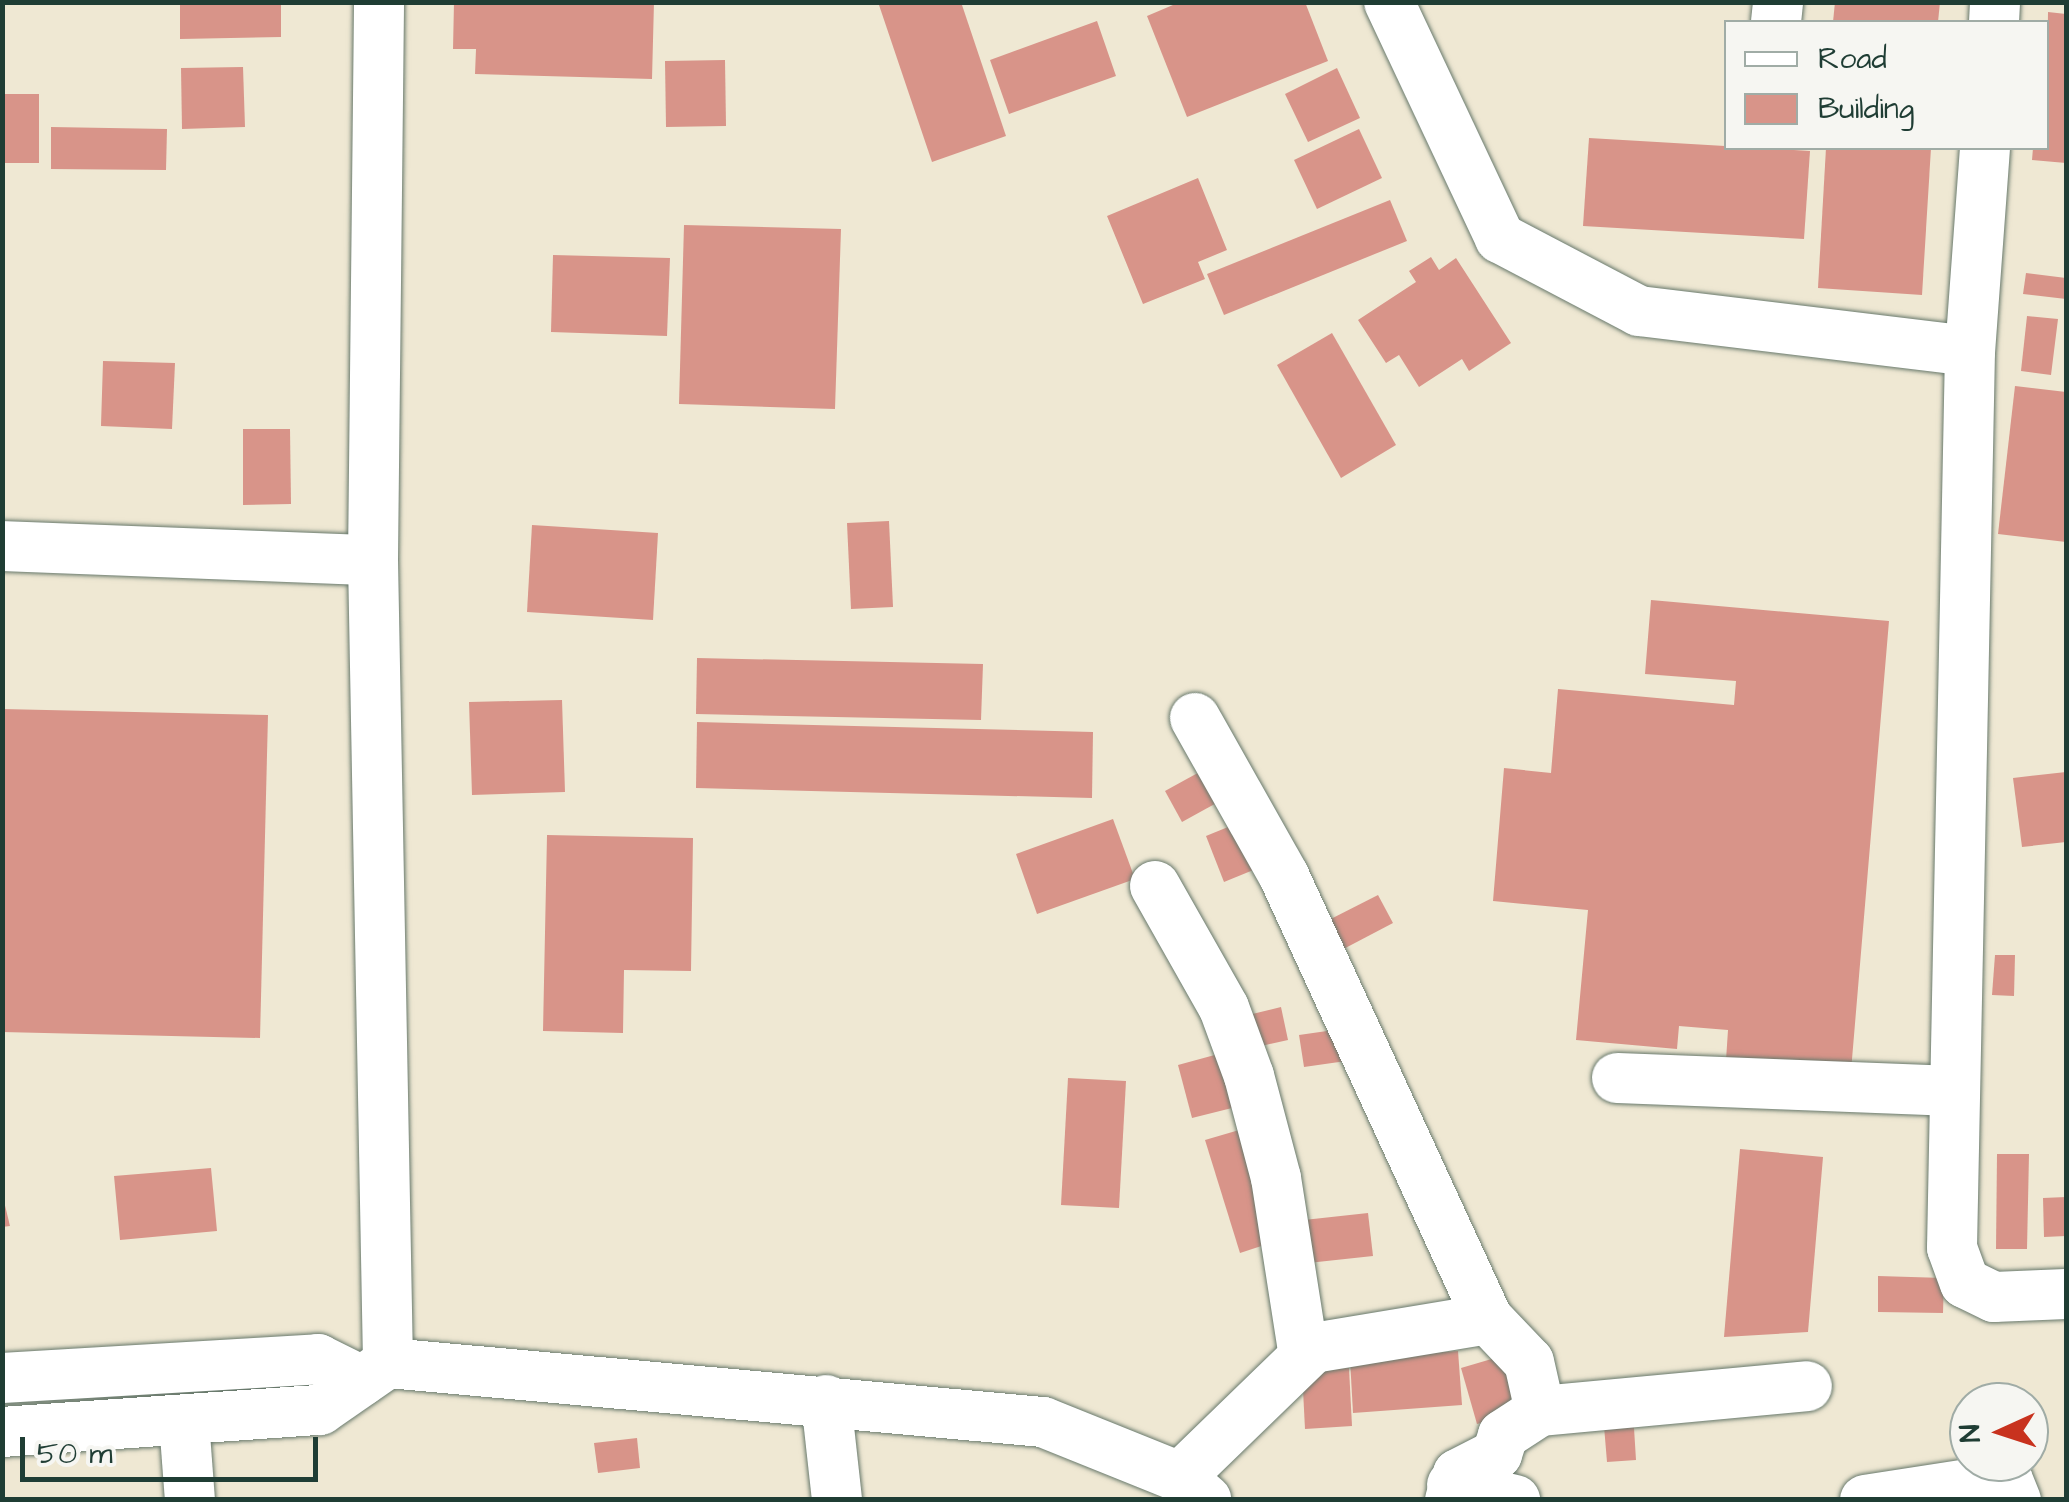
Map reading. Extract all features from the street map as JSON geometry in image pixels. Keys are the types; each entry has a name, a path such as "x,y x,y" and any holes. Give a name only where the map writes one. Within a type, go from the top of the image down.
{"street":[{"path":"375,1372 372,560 379,2"},
{"path":"1388,2 1500,238 1639,311 1970,351"},
{"path":"1984,150 1970,351 1952,1248 1966,1284 1994,1297 2066,1294"},
{"path":"2,546 372,560"},
{"path":"1195,718 1284,876 1389,1091 1488,1319 1528,1362 1540,1411"},
{"path":"1155,886 1224,1008 1250,1076 1276,1178 1304,1356"},
{"path":"1617,1078 1955,1092"},
{"path":"2,1378 318,1359 375,1372 826,1400 1044,1422 1193,1488 1313,1348 1488,1319"},
{"path":"2,1432 320,1410 375,1372"},
{"path":"1515,1500 1451,1492 1466,1468 1497,1454 1503,1434 1540,1411 1807,1386"},
{"path":"826,1400 837,1500"},
{"path":"184,1421 190,1500"},
{"path":"1865,1500 2006,1478 2016,1500"}],"building":[{"path":"180,2 281,2 281,37 180,39"},
{"path":"454,2 654,2 652,79 475,74 476,49 453,49"},
{"path":"878,2 961,2 1006,136 932,162"},
{"path":"1180,2 1305,2 1328,61 1187,117 1147,16"},
{"path":"1835,2 1940,2 1938,20 1833,20"},
{"path":"2048,12 2066,14 2066,163 2032,160 2033,150 2049,150"},
{"path":"1097,21 1116,76 1009,114 990,60"},
{"path":"725,60 726,126 666,127 665,61"},
{"path":"243,67 245,127 182,129 181,68"},
{"path":"1337,68 1360,118 1308,142 1285,94"},
{"path":"2,94 39,94 39,163 2,163"},
{"path":"51,127 167,129 166,170 51,169"},
{"path":"1359,129 1382,178 1317,209 1294,160"},
{"path":"1589,138 1724,146 1724,150 1810,151 1804,239 1583,226"},
{"path":"1826,150 1931,150 1922,295 1818,288"},
{"path":"1198,178 1227,250 1198,262 1205,279 1143,304 1107,216"},
{"path":"1390,200 1407,241 1224,315 1207,274"},
{"path":"684,225 841,229 835,409 679,404"},
{"path":"553,255 670,258 667,336 551,332"},
{"path":"1431,257 1439,270 1456,258 1511,343 1469,371 1462,359 1419,387 1399,355 1386,363 1358,320 1416,282 1409,271"},
{"path":"2026,273 2066,278 2066,299 2023,294"},
{"path":"2027,316 2058,319 2051,375 2021,371"},
{"path":"1332,333 1396,445 1341,478 1277,365"},
{"path":"103,361 175,363 172,429 101,426"},
{"path":"2015,386 2066,392 2066,542 1998,534"},
{"path":"243,429 290,429 291,504 243,505"},
{"path":"889,521 893,607 851,609 847,523"},
{"path":"532,525 658,533 653,620 527,612"},
{"path":"1651,600 1889,621 1851,1071 1726,1060 1728,1030 1679,1026 1677,1049 1576,1040 1588,910 1493,901 1504,768 1551,773 1558,689 1734,705 1736,681 1645,674"},
{"path":"697,658 983,664 981,720 696,714"},
{"path":"562,700 565,792 472,795 469,702"},
{"path":"2,709 268,715 260,1038 2,1032"},
{"path":"697,722 1093,732 1092,798 696,788"},
{"path":"1214,764 1231,795 1182,822 1165,791"},
{"path":"2066,772 2066,842 2022,847 2013,778"},
{"path":"1250,818 1268,864 1224,882 1206,836"},
{"path":"1113,819 1135,879 1037,914 1016,854"},
{"path":"547,835 693,838 691,971 624,970 623,1033 543,1031"},
{"path":"1378,895 1393,923 1332,955 1317,926"},
{"path":"1995,955 2015,955 2014,996 1992,995"},
{"path":"1281,1007 1288,1040 1248,1049 1240,1017"},
{"path":"1341,1029 1346,1061 1304,1067 1299,1035"},
{"path":"1222,1053 1236,1107 1192,1118 1178,1065"},
{"path":"1068,1078 1126,1081 1119,1208 1061,1205"},
{"path":"1246,1128 1280,1240 1240,1253 1205,1140"},
{"path":"1740,1149 1823,1157 1808,1332 1724,1337"},
{"path":"1997,1154 2029,1154 2027,1249 1996,1249"},
{"path":"211,1168 217,1231 120,1240 114,1176"},
{"path":"2,1193 10,1226 2,1227"},
{"path":"2066,1197 2066,1236 2044,1237 2043,1198"},
{"path":"1368,1213 1373,1256 1308,1263 1304,1220"},
{"path":"1878,1276 1944,1278 1943,1313 1878,1312"},
{"path":"1458,1351 1462,1405 1353,1413 1350,1359"},
{"path":"1512,1353 1528,1410 1477,1424 1461,1368"},
{"path":"1349,1368 1352,1426 1305,1429 1302,1370"},
{"path":"1633,1412 1636,1460 1607,1462 1603,1414"},
{"path":"637,1438 640,1468 598,1473 594,1443"}]}
